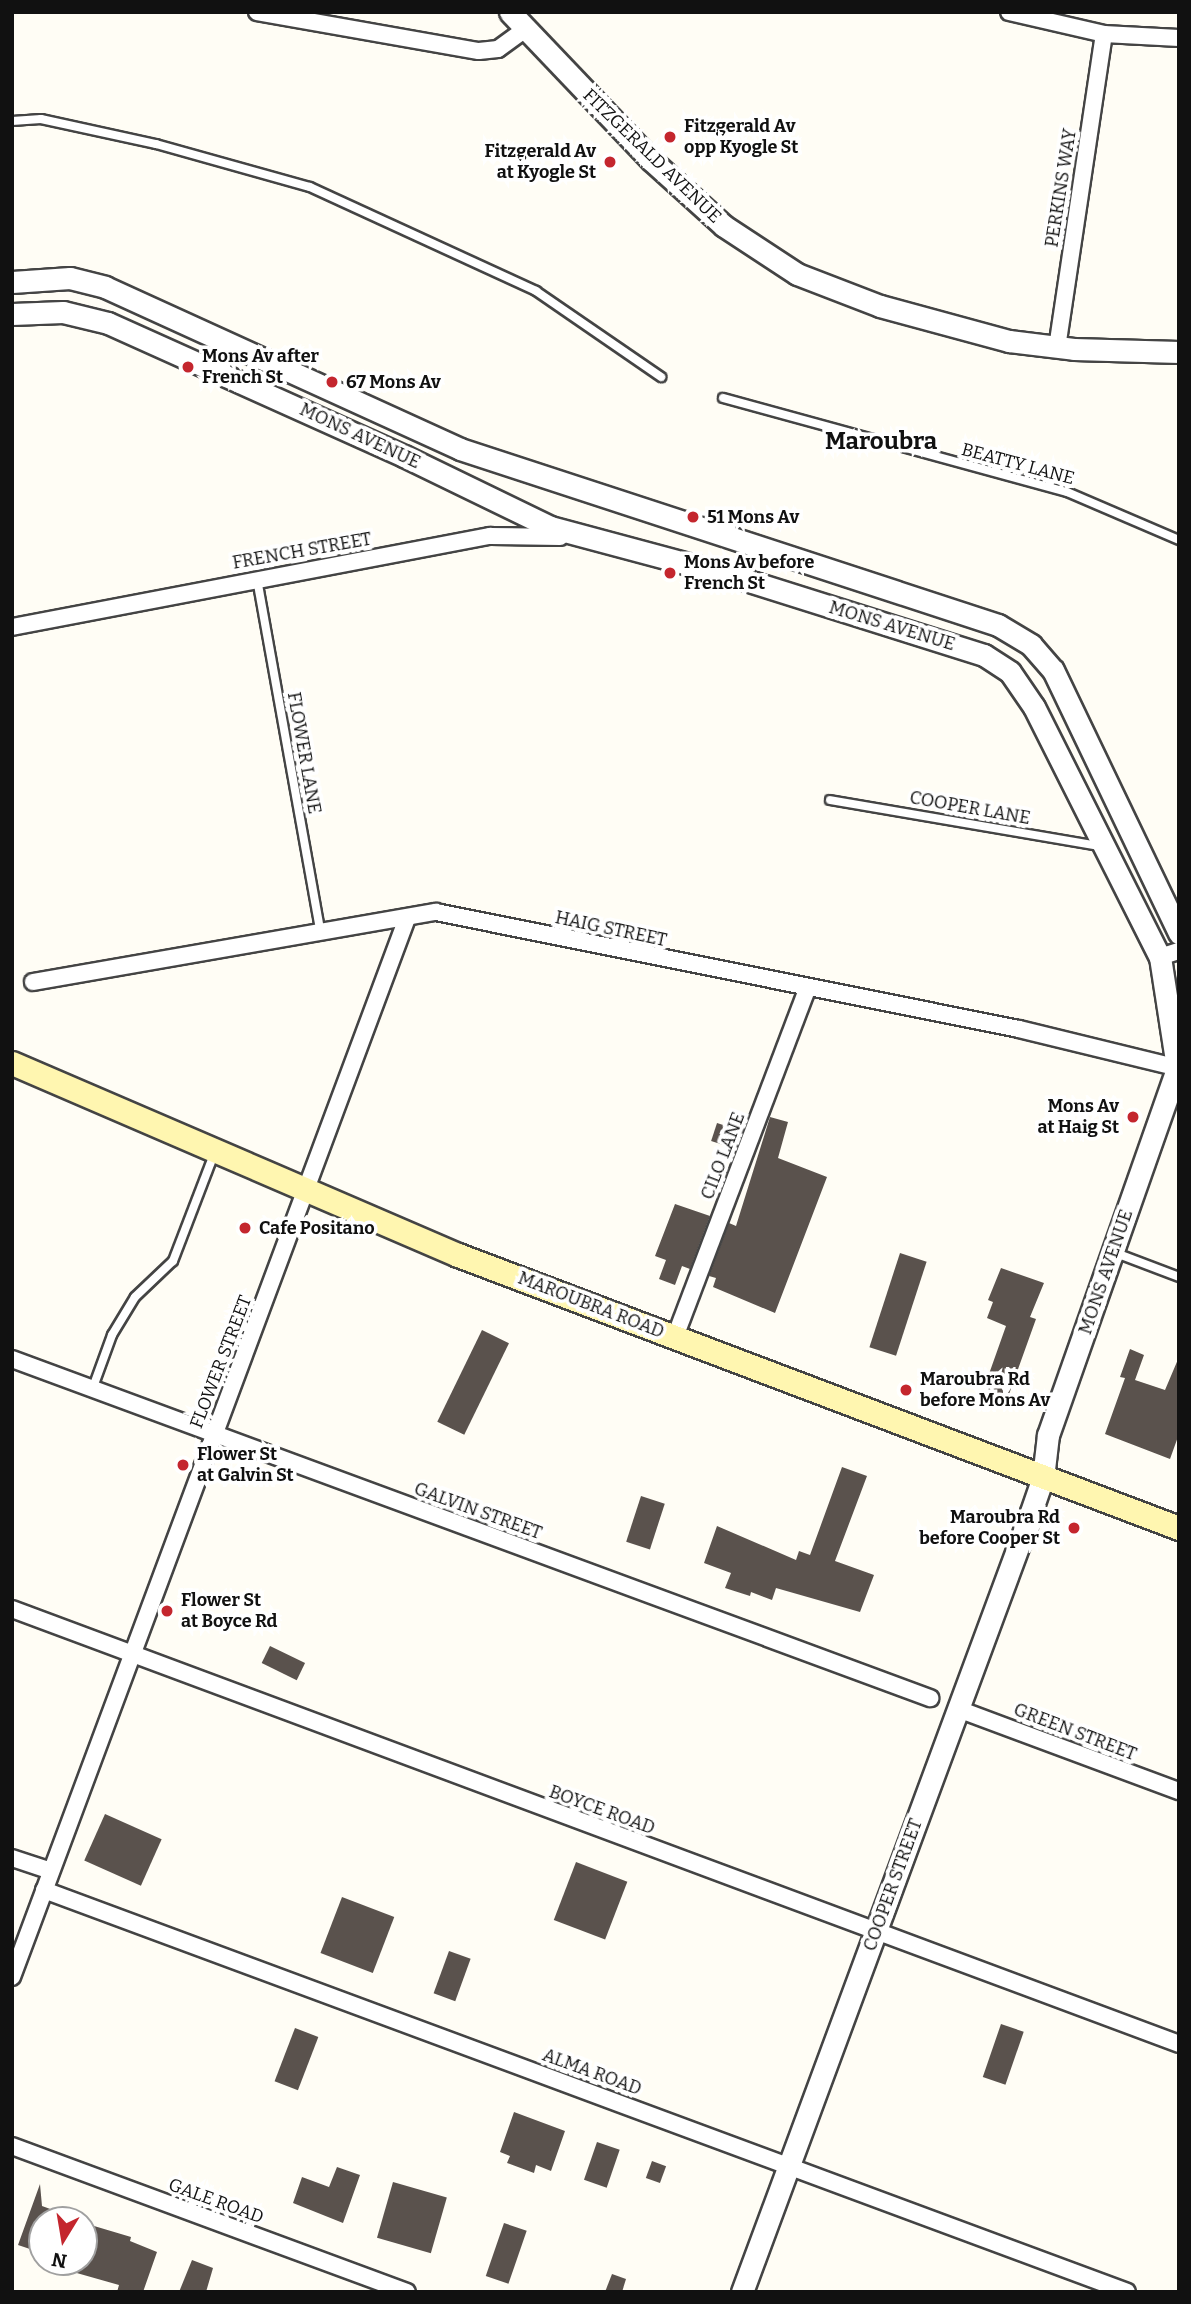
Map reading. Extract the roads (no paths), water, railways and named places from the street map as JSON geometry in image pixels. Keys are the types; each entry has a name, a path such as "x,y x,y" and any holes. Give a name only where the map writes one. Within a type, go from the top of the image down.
{"main road":[{"name":"MAROUBRA ROAD","path":"12,1063 458,1255 1179,1528"}],"street":[{"path":"257,12 480,51 498,49 526,29"},
{"name":"FITZGERALD AVENUE","path":"510,12 660,169 724,226 797,274 949,328 1057,348 1179,352"},
{"path":"1009,12 1104,34 1179,38"},
{"name":"PERKINS WAY","path":"1057,348 1104,34"},
{"name":"MONS AVENUE","path":"12,282 70,278 105,287 460,449 998,625 1031,645 1053,670 1179,933"},
{"name":"MONS AVENUE","path":"12,314 63,312 108,323 404,456 550,527 601,543 733,576 984,655 1010,673 1034,707 1105,847 1169,954 1178,1067 1048,1435 1043,1478"},
{"name":"FRENCH STREET","path":"12,627 257,579 512,534 601,543"},
{"name":"HAIG STREET","path":"33,982 436,912 807,989 1019,1028 1178,1067"},
{"name":"FLOWER STREET","path":"12,1977 407,918"},
{"name":"CILO LANE","path":"675,1337 807,989"},
{"name":"GALVIN STREET","path":"12,1359 930,1698"},
{"name":"COOPER STREET","path":"742,2292 877,1933 1043,1478"},
{"name":"BOYCE ROAD","path":"12,1609 1179,2044"},
{"name":"GREEN STREET","path":"958,1709 1179,1791"},
{"path":"12,1858 51,1871"},
{"name":"ALMA ROAD","path":"44,1890 1127,2292"},
{"name":"GALE ROAD","path":"12,2146 407,2292"}],"lane":[{"path":"12,121 41,119 92,130 310,187 536,290 661,377"},
{"name":"BEATTY LANE","path":"723,398 1068,492 1179,540"},
{"name":"FLOWER LANE","path":"257,579 321,933"},
{"name":"COOPER LANE","path":"830,800 1105,847"},
{"path":"92,1390 112,1335 135,1297 173,1262 215,1151"},
{"path":"1113,1252 1179,1277"}],"place":[{"name":"Fitzgerald Av opp Kyogle St","path":"670,137"},
{"name":"Fitzgerald Av at Kyogle St","path":"610,162"},
{"name":"Mons Av after French St","path":"188,367"},
{"name":"67 Mons Av","path":"332,382"},
{"name":"51 Mons Av","path":"693,517"},
{"name":"Mons Av before French St","path":"670,573"},
{"name":"Mons Av at Haig St","path":"1133,1117"},
{"name":"Cafe Positano","path":"245,1228"},
{"name":"Maroubra Rd before Mons Av","path":"906,1390"},
{"name":"Flower St at Galvin St","path":"183,1465"},
{"name":"Maroubra Rd before Cooper St","path":"1074,1528"},
{"name":"Flower St at Boyce Rd","path":"167,1611"}],"district":[{"name":"Maroubra","path":"881,442"}]}
